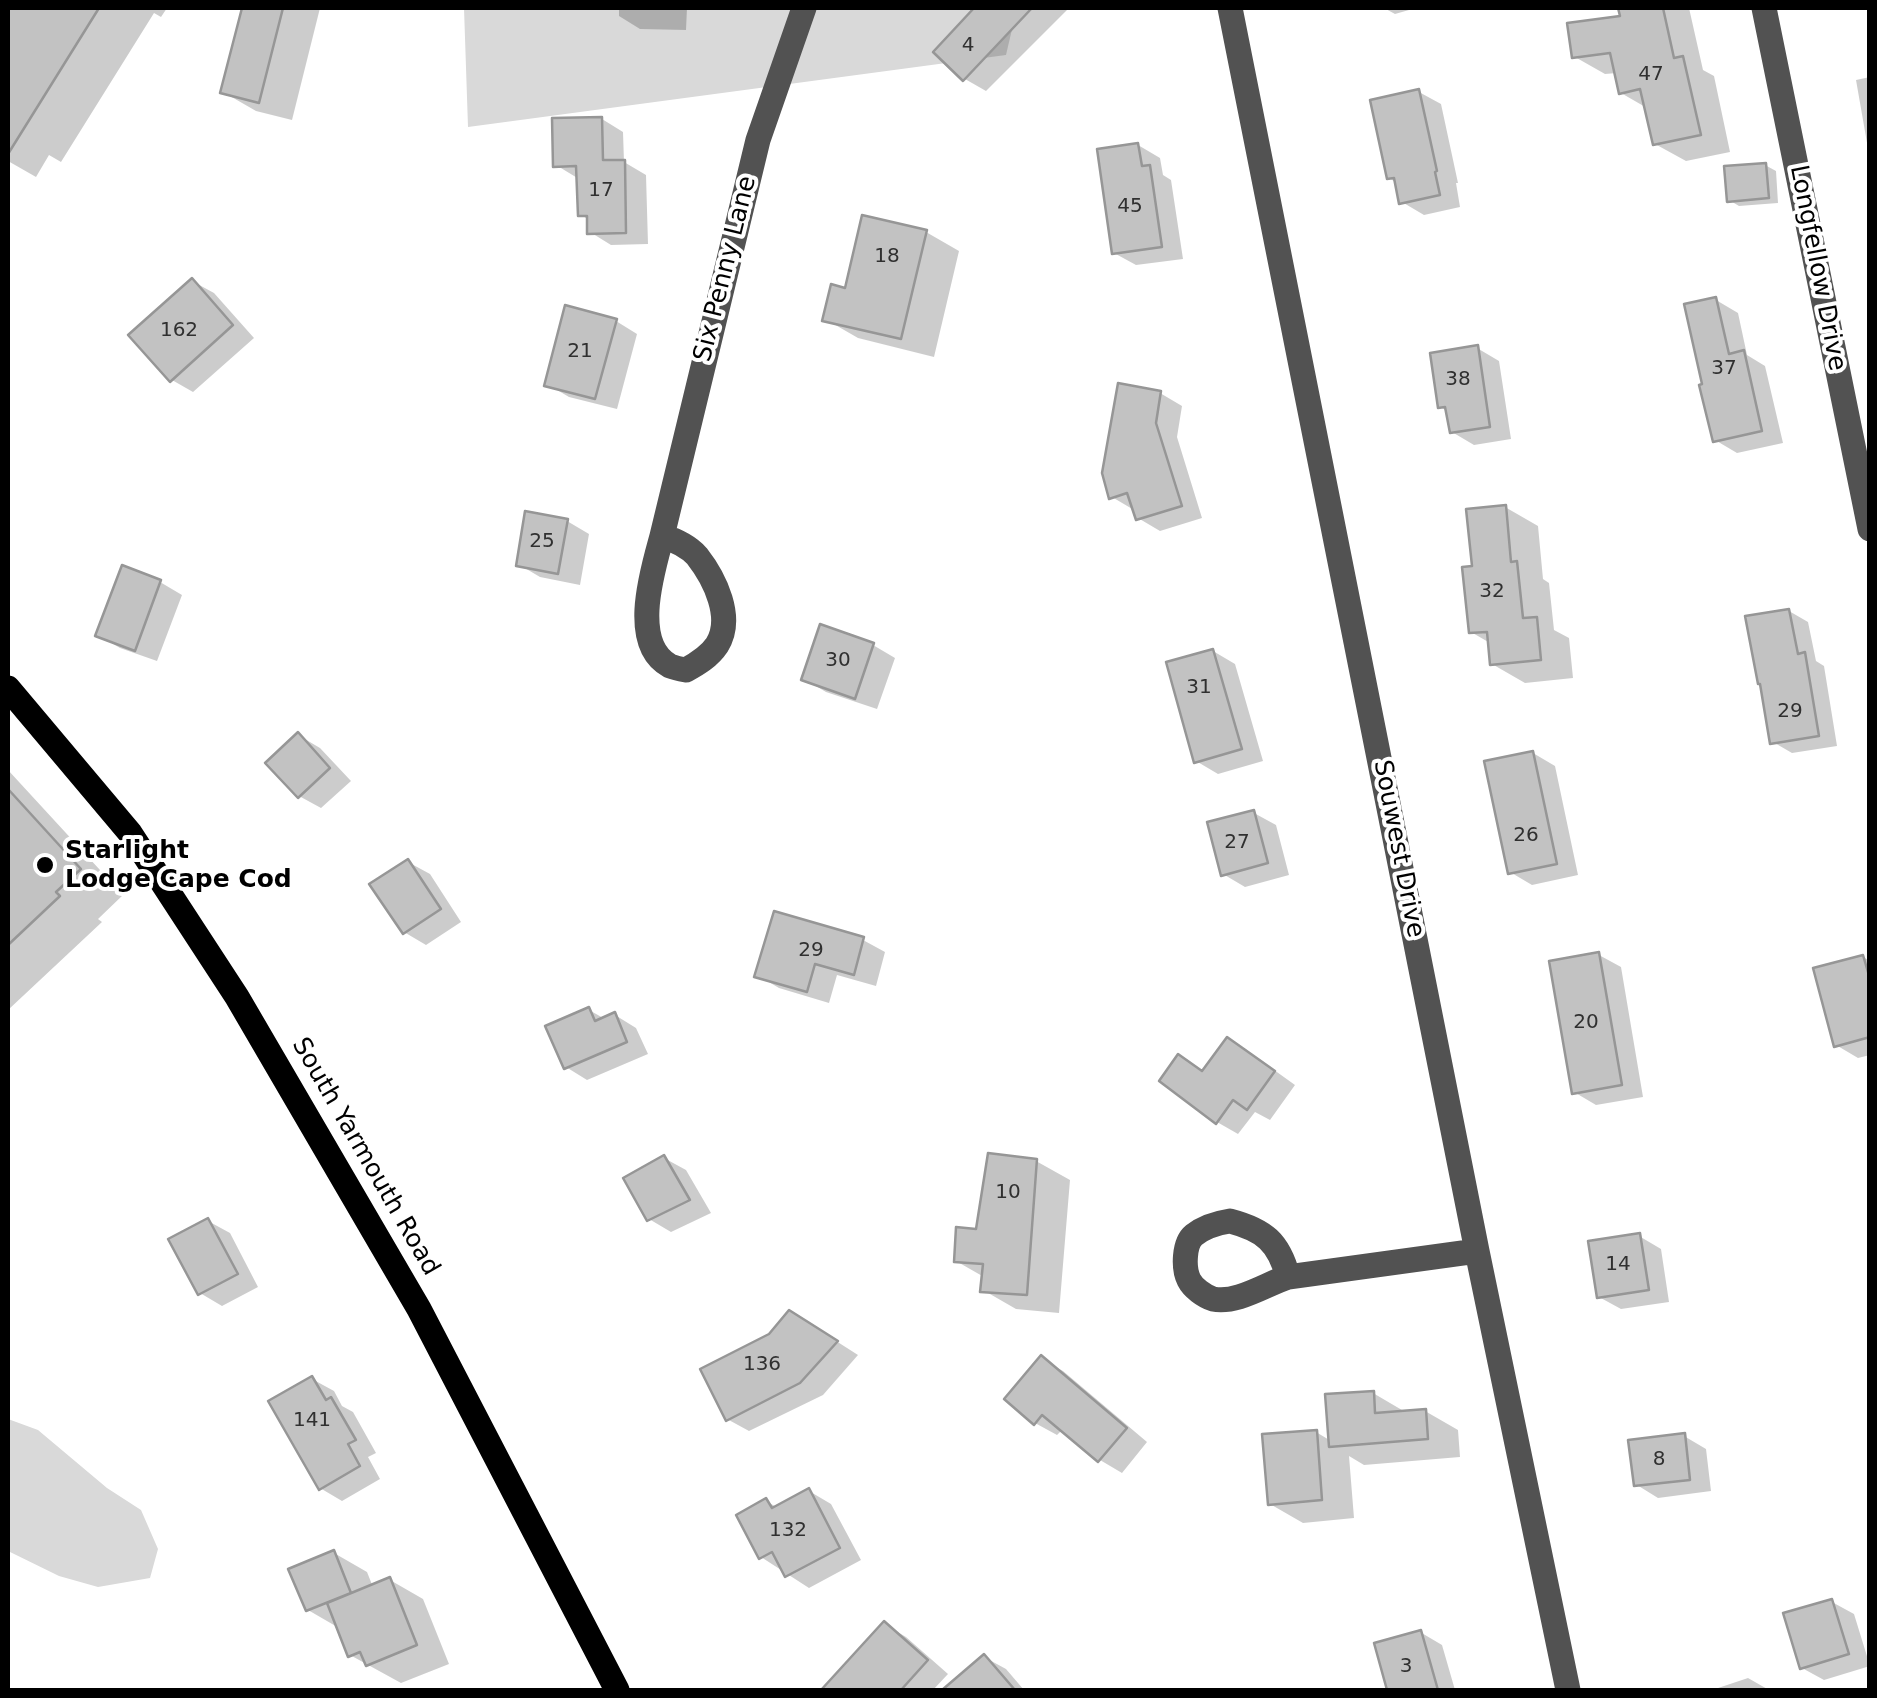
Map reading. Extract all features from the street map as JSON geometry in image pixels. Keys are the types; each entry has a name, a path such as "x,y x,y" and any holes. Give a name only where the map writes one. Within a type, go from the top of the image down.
{"main road":[{"name":"South Yarmouth Road","path":"8,688 130,833 237,997 419,1309 617,1690"}],"street":[{"name":"Six Penny Lane","path":"662,536 676,540 695,554 722,603 725,624 717,644 702,661 686,670 667,665 654,648 646,606 651,574 758,140 804,8"},
{"name":"Souwest Drive","path":"1230,8 1568,1690"},
{"name":"Longfellow Drive","path":"1764,8 1870,529"},
{"path":"1288,1277 1477,1250"}],"shaded area":[{"path":"464,8 1017,8 1006,55 468,127"},
{"path":"8,1419 38,1430 107,1488 141,1510 158,1549 150,1578 98,1587 59,1576 8,1551"}],"building":[{"path":"8,8 99,8 8,154"},
{"path":"242,8 283,8 259,103 220,93"},
{"path":"974,8 1032,8 963,81 933,52"},
{"path":"1618,8 1663,8 1674,58 1683,56 1701,135 1653,145 1640,89 1619,94 1610,53 1572,58 1567,23 1620,16"},
{"path":"1419,89 1440,195 1399,204 1394,178 1387,179 1370,100"},
{"path":"602,117 603,160 625,160 626,233 587,234 587,216 578,216 576,166 553,167 552,118"},
{"path":"1138,143 1142,166 1150,165 1162,247 1112,254 1097,149"},
{"path":"1766,163 1769,198 1727,202 1724,166"},
{"path":"862,215 927,230 901,339 822,321 831,284 845,288"},
{"path":"192,278 233,325 170,382 128,335"},
{"path":"1716,297 1729,354 1744,350 1762,431 1713,442 1684,304"},
{"path":"565,305 617,319 595,399 544,386"},
{"path":"1478,345 1490,427 1450,433 1445,407 1438,408 1430,353"},
{"path":"1118,383 1161,391 1156,423 1182,506 1136,520 1127,493 1109,499 1102,473"},
{"path":"1506,505 1511,562 1517,561 1523,618 1537,617 1541,660 1490,665 1487,632 1469,633 1462,567 1472,566 1466,509"},
{"path":"525,511 568,519 558,574 516,566"},
{"path":"122,565 161,580 135,651 95,636"},
{"path":"1789,609 1798,654 1805,652 1819,736 1770,744 1745,616"},
{"path":"820,624 874,643 855,699 801,680"},
{"path":"1213,649 1242,749 1194,763 1166,662"},
{"path":"298,732 330,768 298,798 265,763"},
{"path":"1533,751 1557,864 1508,874 1484,761"},
{"name":"Starlight Lodge Cape Cod","path":"8,789 81,869 56,892 60,896 8,945"},
{"path":"1254,810 1268,863 1221,876 1207,822"},
{"path":"408,859 441,909 403,934 369,884"},
{"path":"774,911 864,937 854,975 815,964 807,992 754,977"},
{"path":"1599,952 1622,1085 1572,1094 1549,961"},
{"path":"1863,955 1870,979 1870,1037 1834,1047 1813,968"},
{"path":"589,1007 595,1021 615,1012 627,1042 564,1069 545,1026"},
{"path":"1227,1037 1275,1071 1247,1110 1233,1100 1216,1124 1159,1081 1178,1054 1202,1071"},
{"path":"988,1153 1037,1159 1027,1295 980,1292 983,1264 954,1262 956,1227 976,1229"},
{"path":"664,1155 690,1200 647,1221 623,1178"},
{"path":"208,1218 238,1274 198,1295 168,1239"},
{"path":"1640,1233 1649,1290 1597,1298 1588,1241"},
{"path":"789,1310 838,1341 800,1383 726,1421 700,1369 769,1334"},
{"path":"1041,1355 1127,1428 1098,1462 1042,1415 1034,1425 1004,1399"},
{"path":"312,1376 326,1400 331,1397 356,1440 348,1444 360,1466 319,1490 268,1401"},
{"path":"1374,1391 1375,1413 1426,1409 1428,1439 1329,1447 1325,1394"},
{"path":"1317,1430 1322,1500 1268,1505 1262,1434"},
{"path":"1685,1433 1690,1480 1634,1486 1628,1440"},
{"path":"809,1488 840,1548 785,1577 772,1552 759,1559 736,1515 766,1498 772,1508"},
{"path":"334,1550 351,1593 306,1611 288,1569"},
{"path":"390,1577 417,1645 366,1666 360,1652 348,1657 327,1603"},
{"path":"1832,1599 1849,1654 1800,1669 1783,1613"},
{"path":"884,1621 928,1660 901,1690 821,1690"},
{"path":"1421,1630 1438,1690 1387,1690 1374,1643"},
{"path":"984,1654 1015,1690 942,1690"}],"place":[{"name":"Starlight Lodge Cape Cod","path":"45,865"}]}
